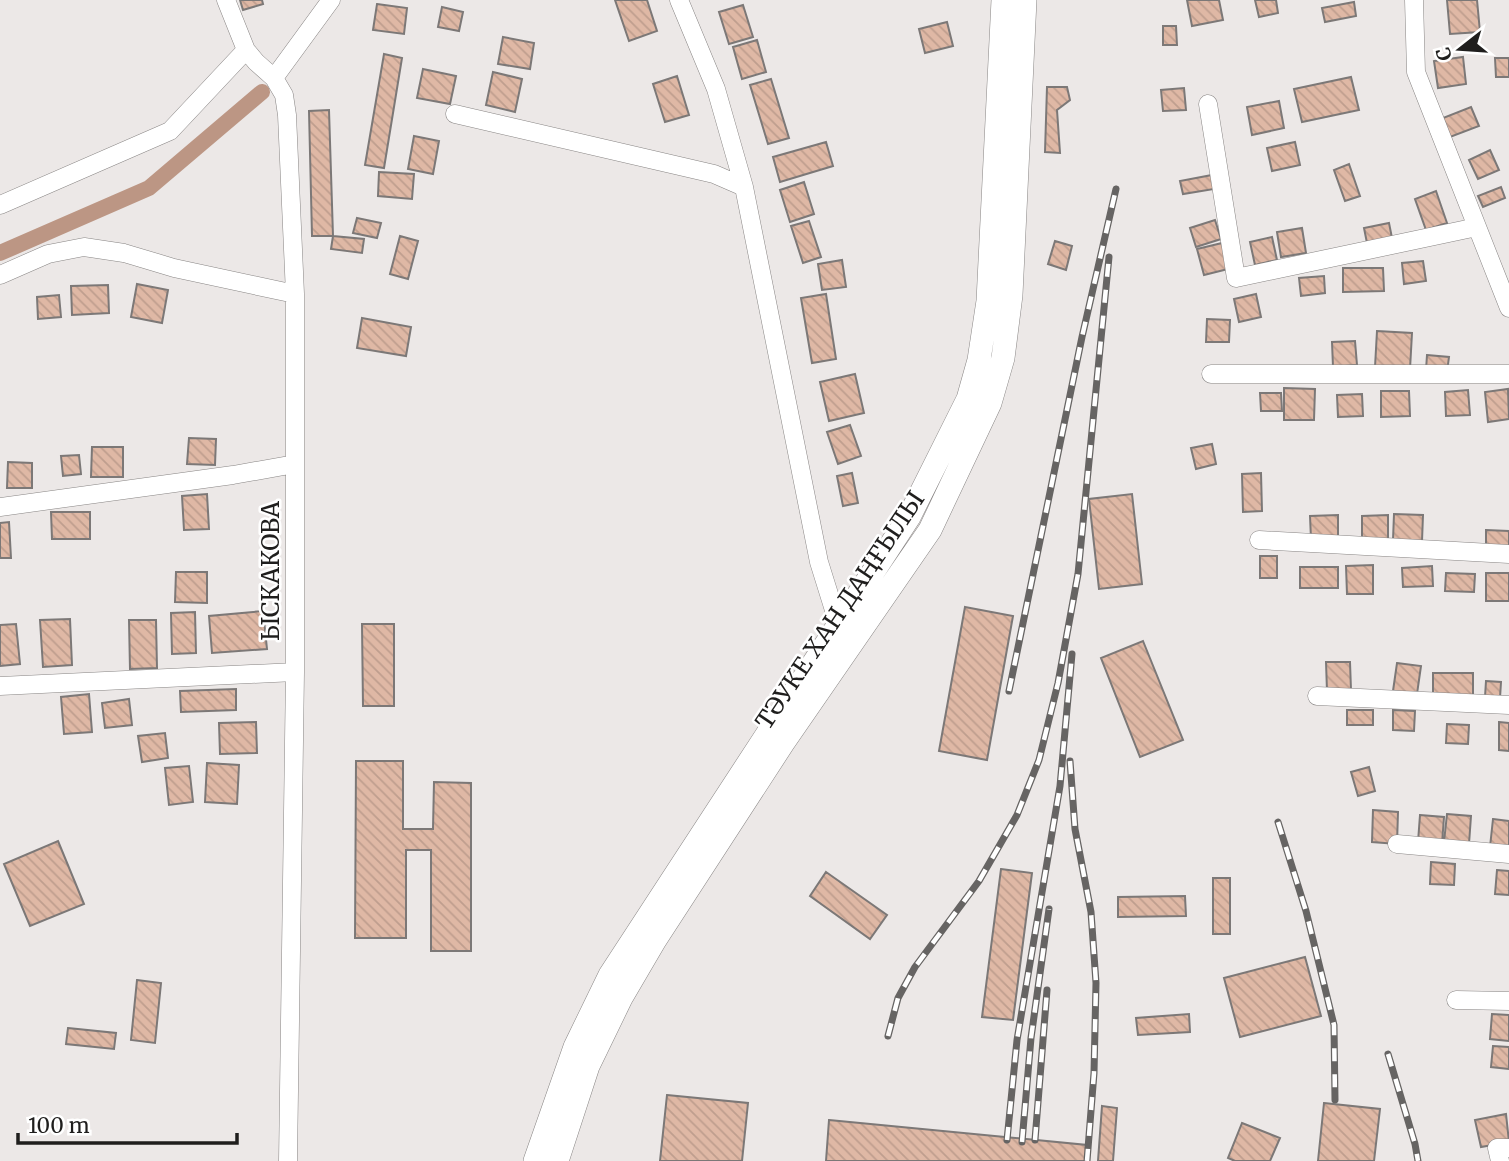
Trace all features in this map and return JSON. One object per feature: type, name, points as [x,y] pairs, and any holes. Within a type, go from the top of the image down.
[{"type":"main road","name":"ТӘУКЕ ХАН ДАҢҒЫЛЫ","points":[[557,1161],[588,1066],[621,998],[775,738],[838,623],[909,517],[968,400],[979,360],[989,289],[1003,0]]},
{"type":"main road","name":"ТӘУКЕ ХАН ДАҢҒЫЛЫ","points":[[535,1161],[575,1047],[610,975],[775,738],[930,530],[990,403],[1003,358],[1011,295],[1025,0]]},
{"type":"main road","points":[[909,517],[930,530]]},
{"type":"street","name":"ЫСКАКОВА","points":[[226,0],[246,50],[274,78],[284,95],[287,115],[295,294],[295,672],[288,1161]]},
{"type":"street","points":[[274,78],[331,0]]},
{"type":"street","points":[[679,0],[716,89],[744,187],[819,562],[838,623]]},
{"type":"street","points":[[1414,0],[1416,72],[1509,308]]},
{"type":"street","points":[[0,205],[170,131],[246,50]]},
{"type":"street","points":[[1208,104],[1237,278],[1477,227]]},
{"type":"street","points":[[455,114],[714,174],[744,187]]},
{"type":"street","points":[[0,275],[48,254],[84,247],[124,253],[174,268],[295,294]]},
{"type":"street","points":[[1211,374],[1509,374]]},
{"type":"street","points":[[0,507],[295,464]]},
{"type":"street","points":[[1259,540],[1509,554]]},
{"type":"street","points":[[0,686],[295,672]]},
{"type":"street","points":[[1317,696],[1509,705]]},
{"type":"street","points":[[1397,844],[1509,854]]},
{"type":"street","points":[[1456,1000],[1509,1001]]},
{"type":"street","points":[[1500,1161],[1497,1148],[1509,1148]]},
{"type":"building","points":[[240,0],[262,0],[263,4],[243,10]]},
{"type":"building","points":[[615,0],[647,0],[657,31],[629,41]]},
{"type":"building","points":[[1187,0],[1219,0],[1223,20],[1192,26]]},
{"type":"building","points":[[1255,0],[1276,0],[1278,13],[1259,17]]},
{"type":"building","points":[[1447,0],[1477,0],[1480,32],[1450,34]]},
{"type":"building","points":[[1354,2],[1356,16],[1325,22],[1322,8]]},
{"type":"building","points":[[377,4],[407,8],[404,34],[373,30]]},
{"type":"building","points":[[743,5],[753,37],[729,44],[719,12]]},
{"type":"building","points":[[442,7],[463,12],[459,31],[438,27]]},
{"type":"building","points":[[947,22],[953,46],[925,53],[919,29]]},
{"type":"building","points":[[1163,26],[1176,26],[1177,45],[1163,45]]},
{"type":"building","points":[[503,37],[534,43],[530,69],[498,64]]},
{"type":"building","points":[[757,40],[766,72],[742,79],[733,47]]},
{"type":"building","points":[[384,54],[402,58],[384,168],[365,165]]},
{"type":"building","points":[[1463,57],[1466,84],[1438,88],[1434,61]]},
{"type":"building","points":[[1495,58],[1509,58],[1509,77],[1496,77]]},
{"type":"building","points":[[423,69],[456,76],[450,104],[417,98]]},
{"type":"building","points":[[493,72],[522,79],[515,112],[486,105]]},
{"type":"building","points":[[677,76],[689,115],[665,122],[653,84]]},
{"type":"building","points":[[1351,77],[1359,110],[1302,122],[1294,89]]},
{"type":"building","points":[[771,79],[789,138],[768,144],[750,85]]},
{"type":"building","points":[[1047,87],[1067,87],[1070,100],[1057,110],[1060,153],[1045,152]]},
{"type":"building","points":[[1184,88],[1186,110],[1163,111],[1161,90]]},
{"type":"building","points":[[1279,101],[1284,128],[1252,135],[1247,107]]},
{"type":"building","points":[[1471,107],[1479,126],[1450,137],[1443,118]]},
{"type":"building","points":[[329,110],[333,236],[312,236],[309,111]]},
{"type":"building","points":[[414,136],[439,141],[433,174],[408,169]]},
{"type":"building","points":[[826,142],[833,166],[780,182],[773,157]]},
{"type":"building","points":[[1295,142],[1300,165],[1272,171],[1267,148]]},
{"type":"building","points":[[1490,150],[1499,170],[1478,179],[1469,160]]},
{"type":"building","points":[[1349,164],[1360,196],[1345,201],[1334,170]]},
{"type":"building","points":[[379,172],[414,174],[412,199],[378,196]]},
{"type":"building","points":[[1212,175],[1214,189],[1183,194],[1180,181]]},
{"type":"building","points":[[804,182],[814,214],[790,222],[780,190]]},
{"type":"building","points":[[1501,187],[1505,198],[1483,207],[1478,196]]},
{"type":"building","points":[[1436,191],[1447,223],[1426,230],[1415,199]]},
{"type":"building","points":[[357,218],[381,223],[377,238],[353,233]]},
{"type":"building","points":[[1215,220],[1221,239],[1196,247],[1190,228]]},
{"type":"building","points":[[809,221],[821,257],[803,263],[791,226]]},
{"type":"building","points":[[1389,223],[1392,238],[1367,243],[1364,228]]},
{"type":"building","points":[[1302,228],[1306,253],[1281,257],[1277,232]]},
{"type":"building","points":[[333,236],[364,239],[362,253],[331,249]]},
{"type":"building","points":[[400,236],[418,241],[408,279],[390,274]]},
{"type":"building","points":[[1272,237],[1277,260],[1255,265],[1250,242]]},
{"type":"building","points":[[1055,241],[1072,246],[1066,270],[1048,264]]},
{"type":"building","points":[[1222,243],[1228,269],[1204,275],[1197,249]]},
{"type":"building","points":[[842,260],[846,287],[822,290],[818,264]]},
{"type":"building","points":[[1423,261],[1426,281],[1404,284],[1402,263]]},
{"type":"building","points":[[1343,268],[1383,268],[1384,291],[1343,292]]},
{"type":"building","points":[[1324,276],[1325,293],[1301,296],[1299,278]]},
{"type":"building","points":[[137,284],[168,290],[162,323],[131,317]]},
{"type":"building","points":[[108,285],[109,313],[72,315],[71,286]]},
{"type":"building","points":[[826,294],[836,359],[812,363],[801,298]]},
{"type":"building","points":[[1256,294],[1261,317],[1239,322],[1234,299]]},
{"type":"building","points":[[59,295],[61,317],[38,319],[37,297]]},
{"type":"building","points":[[362,318],[411,327],[406,356],[357,348]]},
{"type":"building","points":[[1207,319],[1230,320],[1229,342],[1206,342]]},
{"type":"building","points":[[1377,331],[1412,333],[1410,369],[1375,367]]},
{"type":"building","points":[[1355,341],[1357,365],[1333,367],[1332,342]]},
{"type":"building","points":[[1427,355],[1449,357],[1447,372],[1426,370]]},
{"type":"building","points":[[855,374],[864,413],[829,421],[820,382]]},
{"type":"building","points":[[1284,388],[1315,389],[1314,420],[1284,420]]},
{"type":"building","points":[[1508,389],[1509,419],[1488,422],[1485,392]]},
{"type":"building","points":[[1468,390],[1470,415],[1446,416],[1445,392]]},
{"type":"building","points":[[1381,391],[1409,391],[1410,416],[1381,417]]},
{"type":"building","points":[[1260,393],[1281,393],[1282,411],[1261,411]]},
{"type":"building","points":[[1362,394],[1363,416],[1338,417],[1337,395]]},
{"type":"building","points":[[850,425],[861,456],[838,464],[827,432]]},
{"type":"building","points":[[189,438],[216,439],[215,465],[187,464]]},
{"type":"building","points":[[1212,444],[1216,464],[1196,469],[1191,448]]},
{"type":"building","points":[[92,447],[123,447],[123,477],[91,477]]},
{"type":"building","points":[[79,455],[81,474],[63,476],[61,456]]},
{"type":"building","points":[[8,462],[32,463],[32,488],[7,488]]},
{"type":"building","points":[[852,473],[858,503],[843,506],[837,476]]},
{"type":"building","points":[[1261,473],[1262,511],[1243,512],[1242,474]]},
{"type":"building","points":[[207,494],[209,529],[184,530],[182,496]]},
{"type":"building","points":[[1132,494],[1142,584],[1099,589],[1089,499]]},
{"type":"building","points":[[51,512],[90,512],[90,539],[52,539]]},
{"type":"building","points":[[1394,514],[1423,515],[1422,541],[1393,540]]},
{"type":"building","points":[[1338,515],[1338,539],[1311,539],[1310,516]]},
{"type":"building","points":[[1388,515],[1388,539],[1362,539],[1362,516]]},
{"type":"building","points":[[9,522],[11,558],[0,558],[0,523]]},
{"type":"building","points":[[1486,530],[1509,531],[1509,549],[1486,548]]},
{"type":"building","points":[[1260,556],[1277,556],[1277,578],[1260,578]]},
{"type":"building","points":[[1373,565],[1373,594],[1347,594],[1346,566]]},
{"type":"building","points":[[1432,566],[1433,586],[1403,587],[1402,568]]},
{"type":"building","points":[[1300,567],[1338,567],[1338,588],[1300,588]]},
{"type":"building","points":[[176,572],[207,572],[207,603],[175,602]]},
{"type":"building","points":[[1446,573],[1475,574],[1474,592],[1445,591]]},
{"type":"building","points":[[1486,573],[1509,573],[1509,601],[1486,601]]},
{"type":"building","points":[[965,607],[1013,616],[987,760],[939,751]]},
{"type":"building","points":[[263,611],[267,649],[212,653],[209,616]]},
{"type":"building","points":[[195,612],[196,653],[172,654],[171,613]]},
{"type":"building","points":[[70,619],[72,665],[43,667],[40,620]]},
{"type":"building","points":[[129,620],[156,620],[157,668],[130,669]]},
{"type":"building","points":[[16,624],[20,664],[0,666],[0,625]]},
{"type":"building","points":[[362,624],[394,624],[394,706],[363,706]]},
{"type":"building","points":[[1143,641],[1183,740],[1140,757],[1101,658]]},
{"type":"building","points":[[1326,662],[1350,662],[1351,690],[1327,691]]},
{"type":"building","points":[[1397,663],[1421,666],[1417,694],[1393,691]]},
{"type":"building","points":[[1433,673],[1473,673],[1473,698],[1433,698]]},
{"type":"building","points":[[1486,681],[1501,682],[1500,698],[1485,697]]},
{"type":"building","points":[[236,689],[236,710],[181,712],[180,691]]},
{"type":"building","points":[[89,694],[92,732],[64,734],[61,697]]},
{"type":"building","points":[[129,699],[132,725],[105,728],[102,703]]},
{"type":"building","points":[[1347,710],[1373,710],[1373,725],[1347,725]]},
{"type":"building","points":[[1393,710],[1415,711],[1414,731],[1393,730]]},
{"type":"building","points":[[256,722],[257,753],[220,754],[219,723]]},
{"type":"building","points":[[1499,722],[1509,723],[1509,751],[1499,750]]},
{"type":"building","points":[[1447,724],[1469,725],[1468,744],[1446,743]]},
{"type":"building","points":[[165,733],[168,758],[142,762],[138,736]]},
{"type":"building","points":[[356,761],[403,761],[403,829],[433,829],[434,782],[471,783],[471,951],[431,951],[431,850],[406,850],[406,938],[355,938]]},
{"type":"building","points":[[207,763],[239,765],[237,804],[205,802]]},
{"type":"building","points":[[189,766],[193,802],[169,805],[165,768]]},
{"type":"building","points":[[1369,767],[1375,791],[1358,796],[1351,772]]},
{"type":"building","points":[[1373,810],[1398,812],[1397,844],[1372,842]]},
{"type":"building","points":[[1447,814],[1471,816],[1469,844],[1444,842]]},
{"type":"building","points":[[1420,815],[1444,817],[1442,844],[1418,842]]},
{"type":"building","points":[[1493,819],[1509,821],[1509,849],[1490,847]]},
{"type":"building","points":[[58,841],[84,904],[30,926],[4,864]]},
{"type":"building","points":[[1431,862],[1455,864],[1454,885],[1430,884]]},
{"type":"building","points":[[1001,869],[1032,873],[1013,1020],[982,1017]]},
{"type":"building","points":[[1497,870],[1509,871],[1509,895],[1495,894]]},
{"type":"building","points":[[826,872],[887,915],[870,939],[810,896]]},
{"type":"building","points":[[1213,878],[1230,878],[1230,934],[1213,934]]},
{"type":"building","points":[[1185,896],[1186,916],[1118,917],[1118,897]]},
{"type":"building","points":[[1305,957],[1321,1016],[1240,1037],[1224,978]]},
{"type":"building","points":[[137,980],[161,983],[155,1043],[131,1040]]},
{"type":"building","points":[[1189,1014],[1190,1032],[1138,1035],[1136,1018]]},
{"type":"building","points":[[1492,1014],[1509,1015],[1509,1041],[1490,1039]]},
{"type":"building","points":[[68,1028],[116,1033],[114,1049],[66,1044]]},
{"type":"building","points":[[1493,1046],[1509,1047],[1509,1069],[1491,1067]]},
{"type":"building","points":[[667,1095],[748,1103],[742,1161],[660,1161]]},
{"type":"building","points":[[1324,1103],[1380,1109],[1374,1161],[1318,1161]]},
{"type":"building","points":[[1102,1106],[1117,1108],[1113,1161],[1098,1161]]},
{"type":"building","points":[[1506,1114],[1509,1142],[1481,1147],[1475,1120]]},
{"type":"building","points":[[829,1120],[1087,1145],[1085,1161],[826,1161]]},
{"type":"building","points":[[1242,1123],[1280,1138],[1270,1161],[1235,1161],[1228,1158]]},
{"type":"waterway","points":[[0,253],[149,188],[262,92]]},
{"type":"railway","points":[[1009,691],[1082,337],[1116,189]]},
{"type":"railway","points":[[888,1036],[898,998],[915,967],[979,881],[1017,815],[1039,760],[1058,683],[1078,574],[1109,257]]},
{"type":"railway","points":[[1007,1140],[1017,1040],[1060,786],[1072,654]]},
{"type":"railway","points":[[1070,761],[1075,829],[1091,912],[1096,983],[1094,1073],[1087,1161]]},
{"type":"railway","points":[[1278,822],[1306,911],[1334,1025],[1335,1100]]},
{"type":"railway","points":[[1022,1142],[1031,1038],[1049,909]]},
{"type":"railway","points":[[1035,1140],[1047,990]]},
{"type":"railway","points":[[1388,1054],[1418,1161]]}]
